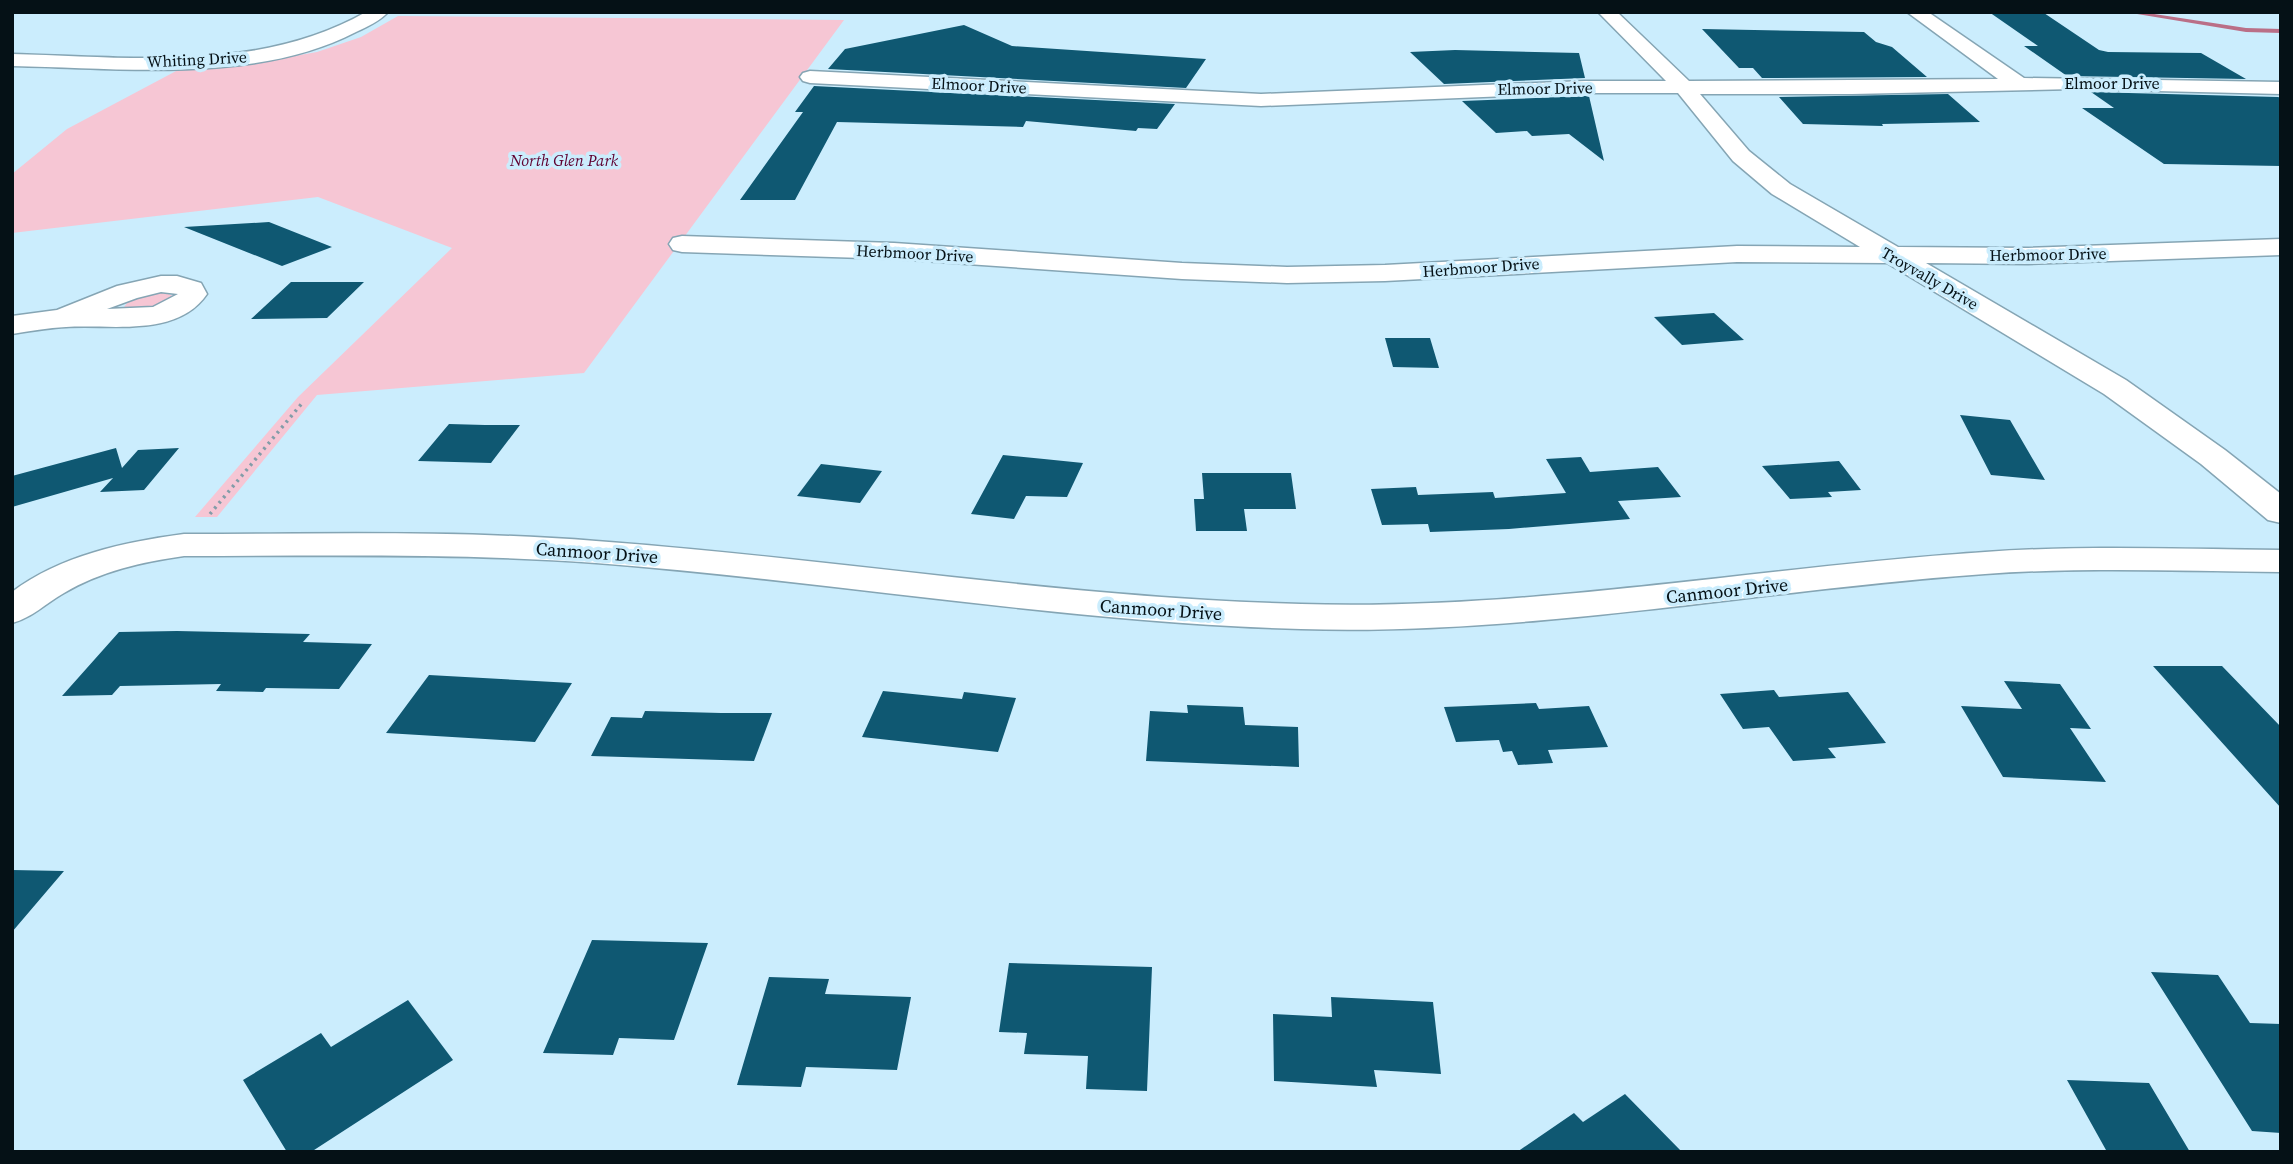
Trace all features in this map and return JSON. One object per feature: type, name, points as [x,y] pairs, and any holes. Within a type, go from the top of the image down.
[{"type":"street","name":"Troyvally Drive","points":[[1607,12],[1683,88],[1757,171],[1792,196],[2115,387],[2213,457],[2281,512]]},
{"type":"street","points":[[1916,12],[2019,84]]},
{"type":"street","name":"Whiting Drive","points":[[12,60],[181,62],[258,55],[327,39],[377,13]]},
{"type":"street","points":[[12,79],[51,61]]},
{"type":"street","name":"Elmoor Drive","points":[[810,77],[1261,100],[1514,88],[1852,88],[2019,84],[2165,84],[2281,88]]},
{"type":"street","name":"Herbmoor Drive","points":[[682,244],[894,251],[1182,271],[1287,275],[1385,273],[1673,256],[2041,255],[2281,247]]},
{"type":"street","points":[[12,325],[64,318]]},
{"type":"street","name":"Canmoor Drive","points":[[12,611],[49,584],[103,561],[184,545],[471,545],[635,556],[1121,608],[1305,617],[1456,614],[1577,606],[2008,562],[2131,558],[2281,561]]},
{"type":"path","points":[[205,520],[303,402]]},
{"type":"green space","name":"North Glen Park","points":[[398,16],[844,20],[584,373],[317,395],[217,517],[195,517],[298,397],[452,248],[318,197],[12,233],[12,174],[67,129],[178,70],[232,67],[317,52],[361,37]]},
{"type":"green space","points":[[162,291],[173,296],[164,304],[127,310],[124,307],[131,298]]},
{"type":"building","points":[[1989,12],[2044,13],[2099,50],[2108,52],[2201,53],[2246,79],[2067,76],[2024,46],[2038,46]]},
{"type":"building","points":[[964,25],[1012,46],[1206,59],[1186,88],[828,69],[845,49]]},
{"type":"building","points":[[1702,29],[1864,32],[1876,42],[1892,47],[1927,77],[1762,78],[1753,68],[1739,68]]},
{"type":"building","points":[[1455,50],[1579,53],[1585,78],[1444,84],[1410,52]]},
{"type":"building","points":[[814,86],[1175,104],[1157,129],[1138,128],[1136,131],[1026,121],[1023,127],[837,122],[795,200],[740,200],[803,112],[795,112]]},
{"type":"building","points":[[2091,92],[2281,98],[2281,166],[2164,164],[2082,108],[2114,108]]},
{"type":"building","points":[[1948,94],[1980,122],[1882,124],[1883,126],[1803,124],[1779,97]]},
{"type":"building","points":[[1589,96],[1604,161],[1569,134],[1532,136],[1527,131],[1496,133],[1462,101]]},
{"type":"building","points":[[269,222],[332,247],[282,266],[184,227]]},
{"type":"building","points":[[291,282],[364,282],[327,318],[251,319]]},
{"type":"building","points":[[1714,313],[1744,340],[1682,345],[1654,317]]},
{"type":"building","points":[[1385,338],[1430,338],[1439,368],[1393,367]]},
{"type":"building","points":[[1960,415],[2010,420],[2045,480],[1991,475]]},
{"type":"building","points":[[449,424],[520,425],[491,463],[418,461]]},
{"type":"building","points":[[116,448],[122,468],[138,450],[179,448],[144,490],[100,492],[113,478],[12,507],[12,476]]},
{"type":"building","points":[[1003,455],[1083,463],[1067,497],[1026,496],[1014,519],[971,514]]},
{"type":"building","points":[[1581,457],[1590,472],[1658,467],[1681,497],[1618,501],[1630,519],[1509,529],[1430,532],[1428,524],[1382,525],[1371,489],[1416,487],[1418,495],[1493,492],[1495,498],[1566,493],[1546,459]]},
{"type":"building","points":[[1839,461],[1861,490],[1828,492],[1832,497],[1790,499],[1762,466]]},
{"type":"building","points":[[821,464],[882,471],[860,503],[797,496]]},
{"type":"building","points":[[1202,473],[1291,473],[1296,509],[1244,509],[1247,531],[1196,531],[1194,499],[1204,499]]},
{"type":"building","points":[[119,632],[310,634],[303,642],[372,644],[339,689],[266,688],[263,692],[216,691],[221,684],[120,686],[112,695],[62,696]]},
{"type":"building","points":[[2153,666],[2222,666],[2281,727],[2281,808]]},
{"type":"building","points":[[429,675],[572,683],[535,742],[386,733]]},
{"type":"building","points":[[2004,681],[2060,684],[2091,729],[2070,728],[2106,782],[2003,777],[1961,706],[2022,709]]},
{"type":"building","points":[[1774,690],[1779,697],[1848,692],[1886,743],[1828,748],[1836,758],[1793,761],[1769,727],[1743,729],[1720,694]]},
{"type":"building","points":[[883,691],[962,699],[964,692],[1016,698],[998,752],[862,737]]},
{"type":"building","points":[[1536,703],[1539,709],[1589,706],[1608,747],[1548,750],[1553,763],[1518,765],[1512,751],[1503,752],[1499,740],[1456,742],[1444,707]]},
{"type":"building","points":[[1187,705],[1243,707],[1245,725],[1298,727],[1299,767],[1146,761],[1150,711],[1188,713]]},
{"type":"building","points":[[645,711],[772,713],[754,761],[591,756],[611,717],[642,718]]},
{"type":"building","points":[[12,870],[64,871],[12,932]]},
{"type":"building","points":[[592,940],[708,943],[674,1040],[619,1038],[613,1055],[543,1053]]},
{"type":"building","points":[[1009,963],[1152,967],[1147,1091],[1086,1089],[1088,1056],[1024,1054],[1027,1033],[999,1032]]},
{"type":"building","points":[[2151,972],[2218,975],[2250,1023],[2281,1024],[2281,1133],[2252,1131]]},
{"type":"building","points":[[769,977],[829,979],[825,994],[911,997],[897,1070],[806,1067],[801,1087],[737,1085]]},
{"type":"building","points":[[1331,997],[1433,1002],[1441,1074],[1374,1070],[1377,1087],[1274,1081],[1273,1014],[1332,1017]]},
{"type":"building","points":[[408,1000],[453,1060],[311,1152],[287,1152],[243,1080],[321,1033],[331,1047]]},
{"type":"building","points":[[2067,1080],[2149,1083],[2190,1152],[2106,1150]]},
{"type":"building","points":[[1625,1094],[1682,1152],[1517,1152],[1574,1113],[1583,1122]]},
{"type":"waterway","points":[[2128,12],[2246,30],[2281,31]]}]
